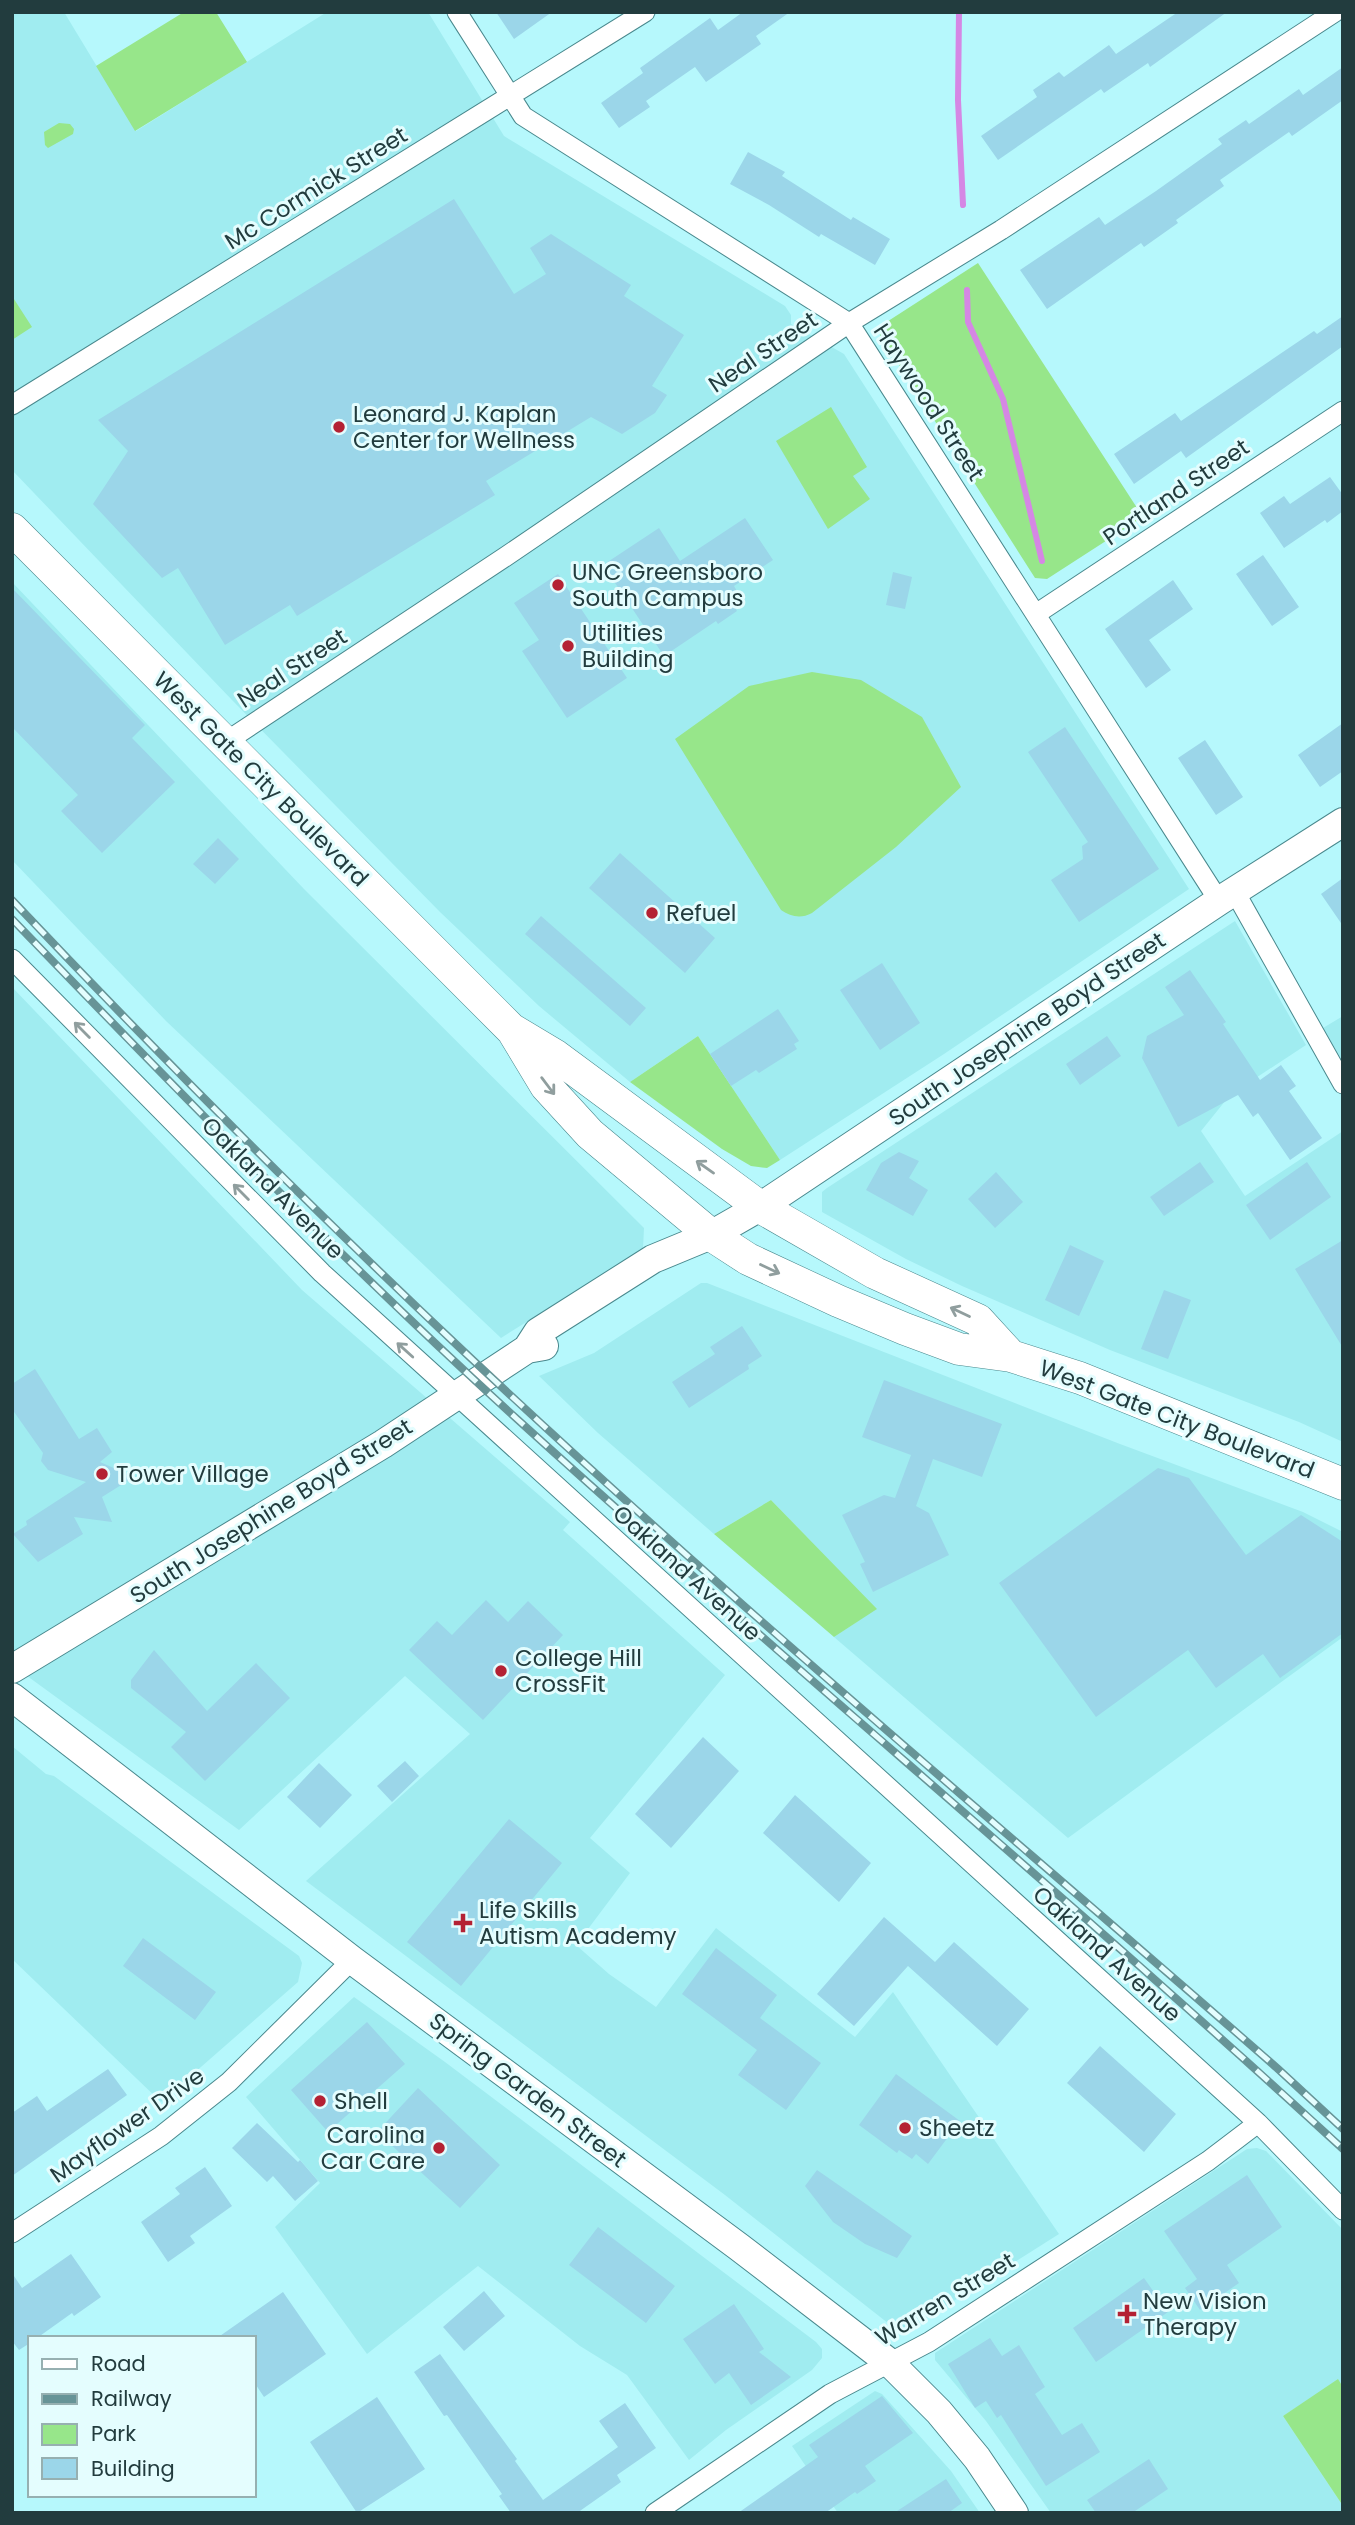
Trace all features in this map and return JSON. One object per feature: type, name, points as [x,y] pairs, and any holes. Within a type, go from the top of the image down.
[{"type":"main road","name":"West Gate City Boulevard","points":[[12,529],[511,1029],[547,1086],[590,1135],[711,1235],[748,1259],[905,1329],[959,1349],[1011,1356],[1080,1378],[1343,1484]]},
{"type":"main road","name":"South Josephine Boyd Street","points":[[12,1669],[372,1451],[527,1349],[538,1332],[653,1259],[711,1235],[760,1207],[1343,822]]},
{"type":"main road","name":"West Gate City Boulevard","points":[[511,1029],[556,1056],[760,1207],[875,1273],[978,1320],[1011,1356]]},
{"type":"main road","name":"Spring Garden Street","points":[[12,1697],[352,1959],[890,2363],[939,2412],[977,2458],[1014,2513]]},
{"type":"street","name":"Haywood Street","points":[[457,12],[523,116],[849,323],[1036,614],[1227,897],[1343,1084]]},
{"type":"street","name":"Mc Cormick Street","points":[[12,405],[645,12]]},
{"type":"street","name":"Neal Street","points":[[224,743],[505,557],[849,323],[1001,230],[1335,12]]},
{"type":"street","name":"Portland Street","points":[[1036,614],[1343,411]]},
{"type":"street","name":"Oakland Avenue","points":[[12,959],[322,1273],[1258,2123],[1343,2210]]},
{"type":"street","name":"Mayflower Drive","points":[[12,2233],[161,2137],[229,2082],[352,1959]]},
{"type":"street","name":"Warren Street","points":[[655,2513],[830,2394],[938,2337],[1208,2161],[1258,2123]]},
{"type":"shaded area","name":"UNC Greensboro South Campus","points":[[12,12],[64,12],[136,131],[327,12],[428,12],[504,136],[785,306],[791,315],[791,324],[844,354],[1189,889],[944,1054],[780,1160],[698,1036],[630,1082],[539,1006],[440,912],[12,470]]},
{"type":"shaded area","points":[[12,582],[304,889],[644,1228],[643,1249],[501,1338],[166,1021],[12,860]]},
{"type":"shaded area","points":[[1235,921],[1306,1045],[1230,1095],[1201,1131],[1245,1196],[1343,1131],[1343,1442],[1299,1422],[1110,1350],[962,1286],[906,1259],[822,1212],[822,1192],[827,1188]]},
{"type":"shaded area","points":[[12,987],[302,1290],[570,1522],[563,1530],[725,1675],[590,1838],[630,1873],[576,1945],[609,1974],[656,2007],[716,1928],[855,2037],[893,1992],[1059,2234],[911,2328],[898,2331],[725,2195],[306,1881],[470,1734],[405,1676],[239,1830],[12,1665]]},
{"type":"shaded area","points":[[1343,1016],[1343,1062],[1323,1028]]},
{"type":"shaded area","points":[[701,1283],[707,1283],[1120,1444],[1303,1512],[1343,1532],[1343,1637],[1068,1838],[834,1637],[876,1609],[771,1500],[714,1534],[598,1433],[539,1376],[594,1353]]},
{"type":"shaded area","points":[[12,1746],[46,1774],[54,1776],[299,1956],[302,1963],[298,1982],[161,2102],[12,1959]]},
{"type":"shaded area","points":[[354,1997],[445,2062],[816,2342],[822,2349],[822,2358],[812,2370],[726,2430],[689,2460],[627,2375],[580,2346],[478,2266],[367,2354],[275,2227],[320,2183],[246,2097]]},
{"type":"shaded area","points":[[1247,2149],[1266,2151],[1343,2230],[1343,2387],[1338,2380],[1283,2416],[1343,2506],[1343,2513],[1051,2513],[986,2421],[935,2360],[935,2353]]},
{"type":"shaded area","points":[[875,2391],[882,2394],[951,2471],[980,2513],[838,2513],[792,2446]]},
{"type":"green space","points":[[184,12],[216,12],[247,62],[135,131],[96,66]]},
{"type":"green space","points":[[59,123],[70,124],[74,129],[73,134],[48,148],[45,145],[44,132]]},
{"type":"green space","points":[[978,263],[1143,517],[1047,579],[1035,578],[880,335],[882,325]]},
{"type":"green space","points":[[12,296],[32,327],[12,340]]},
{"type":"green space","points":[[831,407],[867,467],[853,476],[870,499],[828,529],[776,441]]},
{"type":"green space","points":[[812,672],[861,680],[922,717],[961,787],[896,847],[812,913],[796,916],[781,910],[675,739],[749,686]]},
{"type":"green space","points":[[698,1036],[780,1160],[767,1168],[751,1166],[722,1149],[630,1082]]},
{"type":"green space","points":[[771,1500],[877,1609],[834,1637],[714,1534]]},
{"type":"green space","points":[[1338,2379],[1343,2387],[1343,2506],[1283,2416]]},
{"type":"building","points":[[496,12],[552,12],[514,39]]},
{"type":"building","points":[[743,12],[790,12],[756,36],[761,44],[706,82],[695,67],[646,101],[650,107],[619,128],[601,103],[643,73],[640,68],[710,18],[718,30]]},
{"type":"building","points":[[1178,12],[1227,12],[1150,67],[1148,63],[1104,93],[1101,89],[998,160],[981,136],[1037,97],[1033,90],[1059,72],[1064,77],[1109,45],[1116,54]]},
{"type":"building","points":[[1343,67],[1343,100],[1292,136],[1289,132],[1220,180],[1224,186],[1176,220],[1178,223],[1144,247],[1141,243],[1047,309],[1020,270],[1099,217],[1105,225],[1222,144],[1218,139],[1246,120],[1249,124],[1299,89],[1303,95]]},
{"type":"building","points":[[748,152],[785,172],[782,176],[851,220],[853,217],[890,239],[875,265],[821,234],[819,237],[730,184]]},
{"type":"building","name":"Leonard J. Kaplan Center for Wellness","points":[[454,199],[514,294],[546,274],[530,248],[551,234],[631,285],[624,296],[684,335],[652,386],[667,395],[655,413],[622,434],[591,417],[486,481],[495,495],[297,616],[290,605],[225,645],[178,568],[162,578],[93,504],[128,451],[98,420]]},
{"type":"building","points":[[1343,316],[1343,346],[1186,458],[1181,451],[1134,484],[1114,454],[1175,413],[1181,421],[1314,331],[1317,334]]},
{"type":"building","points":[[1330,477],[1343,495],[1343,511],[1284,548],[1260,513],[1284,496],[1290,504]]},
{"type":"building","points":[[745,518],[773,560],[734,586],[738,593],[729,599],[737,611],[718,624],[716,621],[664,656],[603,565],[659,528],[680,561]]},
{"type":"building","points":[[1263,555],[1299,607],[1272,626],[1236,574]]},
{"type":"building","points":[[893,572],[912,577],[905,609],[886,605]]},
{"type":"building","name":"Utilities Building","points":[[558,574],[627,678],[567,718],[522,651],[539,640],[514,603]]},
{"type":"building","points":[[1173,580],[1193,609],[1149,640],[1171,670],[1146,688],[1105,629]]},
{"type":"building","points":[[12,588],[145,725],[132,738],[175,782],[102,853],[61,811],[78,795],[12,727]]},
{"type":"building","points":[[1343,723],[1343,771],[1320,787],[1298,755]]},
{"type":"building","points":[[1065,727],[1159,869],[1079,922],[1051,880],[1083,859],[1082,846],[1088,842],[1028,752]]},
{"type":"building","points":[[1205,740],[1243,797],[1216,815],[1178,758]]},
{"type":"building","points":[[218,838],[239,859],[215,884],[193,864]]},
{"type":"building","name":"Refuel","points":[[620,853],[715,938],[685,973],[589,888]]},
{"type":"building","points":[[1343,878],[1343,926],[1321,894]]},
{"type":"building","points":[[541,916],[646,1008],[630,1026],[525,934]]},
{"type":"building","points":[[882,963],[920,1023],[880,1050],[840,990]]},
{"type":"building","points":[[1190,970],[1226,1022],[1223,1024],[1260,1080],[1281,1065],[1296,1086],[1289,1091],[1322,1138],[1290,1160],[1258,1113],[1253,1117],[1238,1095],[1178,1127],[1142,1058],[1147,1036],[1184,1015],[1165,987]]},
{"type":"building","points":[[778,1009],[799,1041],[794,1044],[797,1049],[759,1073],[756,1070],[731,1086],[710,1054]]},
{"type":"building","points":[[1107,1036],[1121,1056],[1080,1085],[1066,1064]]},
{"type":"building","points":[[899,1152],[919,1161],[909,1178],[928,1190],[913,1216],[866,1190],[881,1163]]},
{"type":"building","points":[[1200,1162],[1214,1182],[1164,1216],[1150,1197]]},
{"type":"building","points":[[1307,1162],[1331,1197],[1270,1240],[1246,1205]]},
{"type":"building","points":[[996,1172],[1023,1202],[995,1228],[968,1199]]},
{"type":"building","points":[[1343,1240],[1343,1348],[1295,1269]]},
{"type":"building","points":[[1070,1245],[1104,1261],[1079,1316],[1045,1300]]},
{"type":"building","points":[[1164,1290],[1191,1300],[1168,1359],[1141,1349]]},
{"type":"building","points":[[742,1326],[762,1356],[748,1365],[749,1369],[689,1408],[672,1382],[715,1354],[710,1347]]},
{"type":"building","name":"Tower Village","points":[[35,1369],[79,1439],[97,1428],[112,1452],[100,1462],[134,1477],[102,1497],[112,1522],[74,1517],[83,1534],[38,1562],[13,1534],[27,1525],[26,1521],[86,1482],[48,1470],[41,1461],[43,1453],[12,1409],[12,1384]]},
{"type":"building","points":[[884,1380],[1002,1424],[982,1477],[933,1459],[916,1506],[929,1513],[949,1555],[873,1592],[860,1564],[865,1562],[842,1515],[884,1495],[895,1498],[911,1455],[862,1437]]},
{"type":"building","points":[[1158,1468],[1189,1478],[1246,1555],[1301,1515],[1343,1542],[1343,1633],[1280,1678],[1263,1654],[1216,1688],[1188,1650],[1096,1717],[999,1583]]},
{"type":"building","points":[[486,1600],[508,1622],[528,1601],[563,1635],[483,1720],[409,1650],[437,1621],[452,1635]]},
{"type":"building","points":[[154,1650],[207,1711],[256,1663],[290,1698],[205,1781],[171,1747],[186,1732],[131,1688],[131,1680]]},
{"type":"building","points":[[703,1737],[739,1771],[671,1848],[635,1814]]},
{"type":"building","points":[[405,1761],[419,1776],[392,1802],[377,1786]]},
{"type":"building","points":[[319,1763],[352,1795],[320,1828],[287,1797]]},
{"type":"building","points":[[795,1795],[871,1863],[839,1902],[763,1833]]},
{"type":"building","points":[[509,1819],[562,1863],[461,1986],[407,1942]]},
{"type":"building","points":[[884,1917],[935,1962],[954,1942],[1029,2009],[997,2046],[908,1966],[854,2026],[817,1994]]},
{"type":"building","points":[[143,1938],[216,1992],[195,2020],[123,1966]]},
{"type":"building","points":[[716,1948],[777,1995],[760,2018],[821,2063],[786,2110],[738,2075],[757,2050],[682,1994]]},
{"type":"building","points":[[367,2022],[405,2064],[328,2132],[291,2090]]},
{"type":"building","points":[[1100,2046],[1176,2114],[1144,2152],[1067,2083]]},
{"type":"building","points":[[108,2069],[127,2095],[12,2176],[12,2113],[37,2096],[47,2111]]},
{"type":"building","points":[[896,2074],[960,2121],[928,2164],[916,2154],[912,2159],[899,2150],[897,2153],[859,2125]]},
{"type":"building","name":"Carolina Car Care","points":[[418,2088],[500,2165],[460,2208],[377,2132]]},
{"type":"building","points":[[257,2123],[298,2162],[300,2160],[318,2181],[295,2201],[273,2176],[267,2182],[232,2148]]},
{"type":"building","points":[[205,2167],[232,2206],[190,2236],[195,2243],[168,2262],[141,2222],[180,2194],[175,2188]]},
{"type":"building","points":[[817,2170],[912,2236],[897,2258],[865,2244],[833,2222],[805,2186]]},
{"type":"building","points":[[1247,2175],[1282,2227],[1227,2265],[1239,2283],[1200,2310],[1185,2288],[1197,2279],[1164,2231]]},
{"type":"building","points":[[598,2227],[675,2286],[646,2323],[569,2265]]},
{"type":"building","points":[[71,2254],[101,2297],[40,2336],[28,2336],[28,2344],[19,2350],[12,2341],[12,2273],[22,2288]]},
{"type":"building","points":[[1144,2278],[1168,2312],[1096,2362],[1073,2328]]},
{"type":"building","points":[[484,2291],[505,2316],[464,2351],[443,2327]]},
{"type":"building","points":[[283,2292],[326,2354],[264,2397],[256,2385],[256,2336],[220,2336]]},
{"type":"building","points":[[734,2304],[764,2349],[759,2352],[791,2377],[751,2405],[729,2373],[715,2384],[683,2339]]},
{"type":"building","points":[[990,2338],[1002,2356],[1019,2345],[1045,2387],[1035,2394],[1062,2435],[1082,2423],[1100,2452],[1046,2486],[1001,2415],[997,2418],[986,2401],[975,2408],[948,2364]]},
{"type":"building","points":[[440,2354],[517,2459],[515,2461],[543,2500],[618,2447],[599,2421],[625,2403],[656,2448],[617,2475],[621,2482],[577,2513],[511,2513],[499,2496],[502,2494],[414,2372]]},
{"type":"building","points":[[882,2396],[913,2433],[865,2466],[876,2481],[825,2513],[738,2513],[818,2457],[809,2445]]},
{"type":"building","points":[[377,2397],[425,2469],[357,2513],[310,2442]]},
{"type":"building","points":[[1149,2459],[1168,2489],[1132,2513],[1096,2513],[1087,2500]]},
{"type":"building","points":[[946,2479],[962,2503],[948,2513],[894,2513]]},
{"type":"waterway","points":[[959,12],[958,100],[963,205]]},
{"type":"waterway","points":[[967,290],[968,322],[1003,399],[1042,561]]},
{"type":"railway","points":[[12,900],[289,1183],[559,1440],[762,1622],[1277,2068],[1343,2129]]},
{"type":"railway","points":[[12,919],[260,1173],[452,1359],[619,1511],[1138,1965],[1343,2149]]},
{"type":"place","name":"Leonard J. Kaplan Center for Wellness","points":[[339,427]]},
{"type":"place","name":"UNC Greensboro South Campus","points":[[558,585]]},
{"type":"place","name":"Utilities Building","points":[[568,646]]},
{"type":"place","name":"Refuel","points":[[652,913]]},
{"type":"place","name":"Tower Village","points":[[102,1474]]},
{"type":"place","name":"College Hill CrossFit","points":[[501,1671]]},
{"type":"place","name":"Life Skills Autism Academy","points":[[463,1923]]},
{"type":"place","name":"Shell","points":[[320,2101]]},
{"type":"place","name":"Sheetz","points":[[905,2128]]},
{"type":"place","name":"Carolina Car Care","points":[[439,2148]]},
{"type":"place","name":"New Vision Therapy","points":[[1127,2314]]}]
